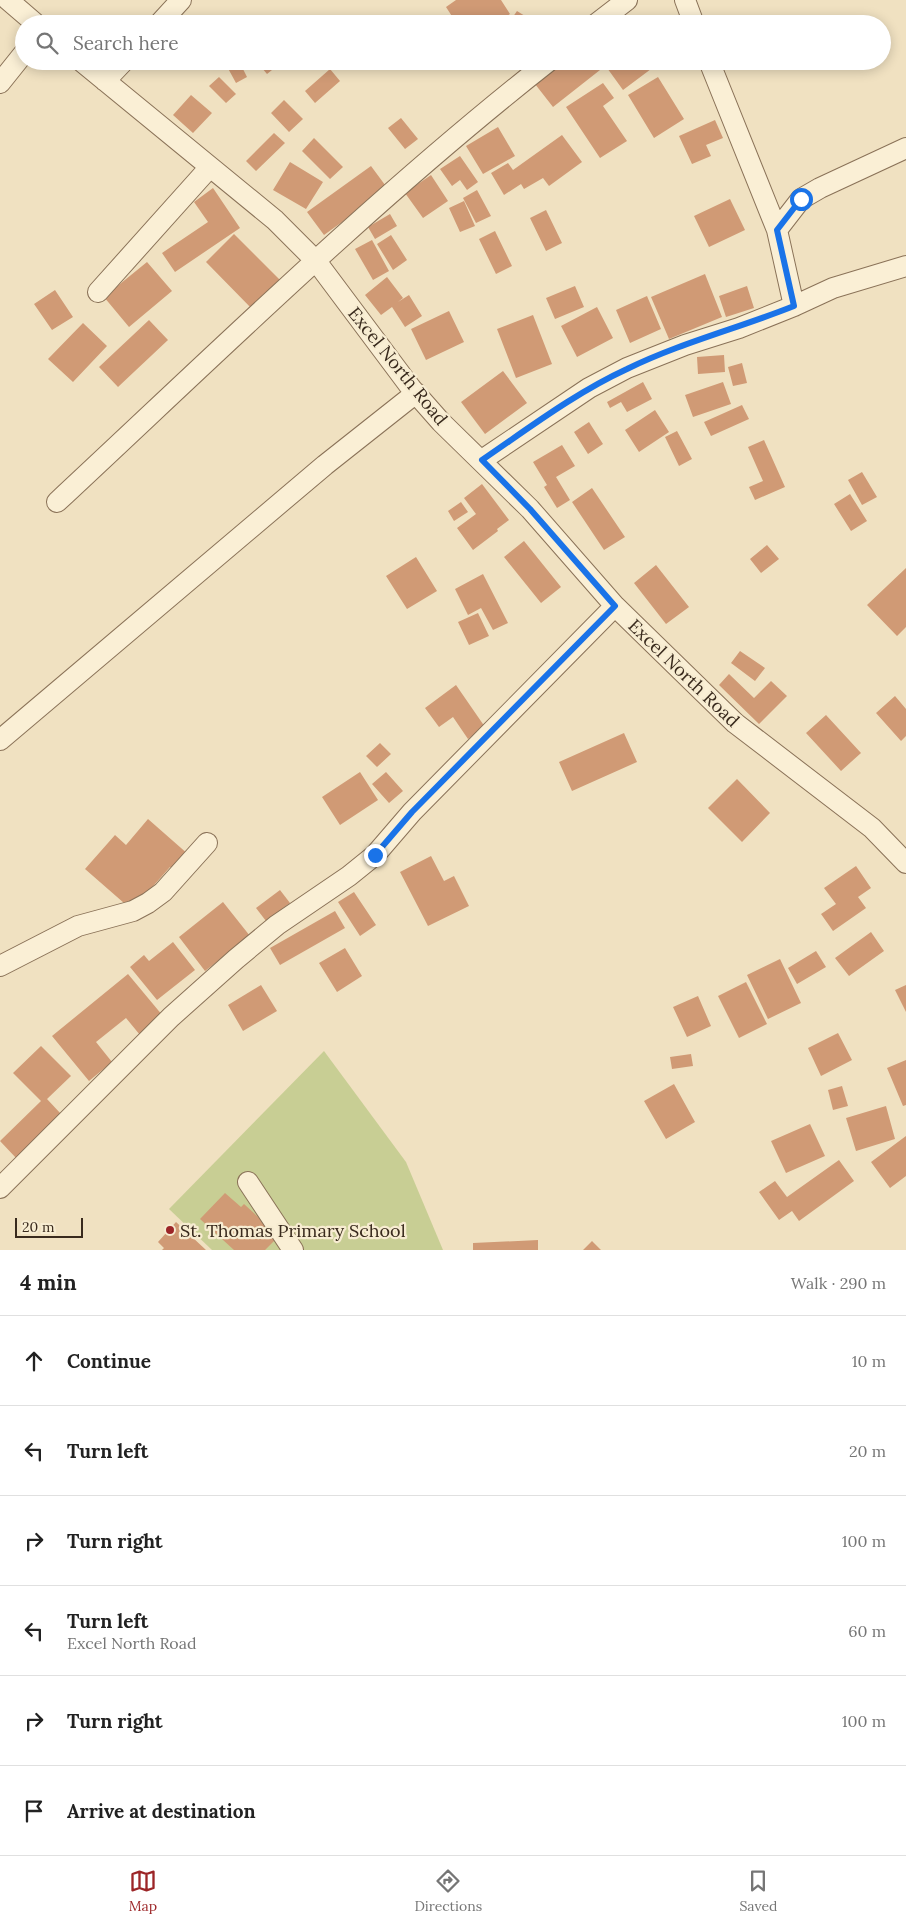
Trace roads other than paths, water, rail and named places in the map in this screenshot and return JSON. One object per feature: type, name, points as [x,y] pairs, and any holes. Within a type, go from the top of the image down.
[{"type":"street","points":[[8,0],[26,15]]},
{"type":"street","points":[[167,15],[181,0]]},
{"type":"street","points":[[607,15],[626,0]]},
{"type":"street","points":[[685,0],[691,15]]},
{"type":"street","points":[[0,83],[15,64]]},
{"type":"street","name":"Excel North Road","points":[[92,70],[275,220],[316,261],[416,393],[441,422],[530,509],[615,606],[735,723],[872,828],[906,863]]},
{"type":"street","points":[[105,81],[115,70]]},
{"type":"street","points":[[57,502],[316,261],[502,98],[538,70]]},
{"type":"street","points":[[713,70],[777,230],[794,306]]},
{"type":"street","points":[[777,230],[801,199],[820,188],[906,148]]},
{"type":"street","points":[[98,292],[210,168]]},
{"type":"street","points":[[482,460],[589,388],[627,368],[685,345],[739,328],[833,288],[906,266]]},
{"type":"street","points":[[0,740],[317,471],[416,393]]},
{"type":"street","points":[[0,1188],[171,1017],[236,959],[277,925],[375,855],[412,812],[615,606]]},
{"type":"street","points":[[0,966],[78,926],[133,911],[148,903],[163,892],[207,843]]},
{"type":"street","points":[[248,1182],[293,1250]]},
{"type":"place","name":"St. Thomas Primary School","points":[[170,1230]]}]
